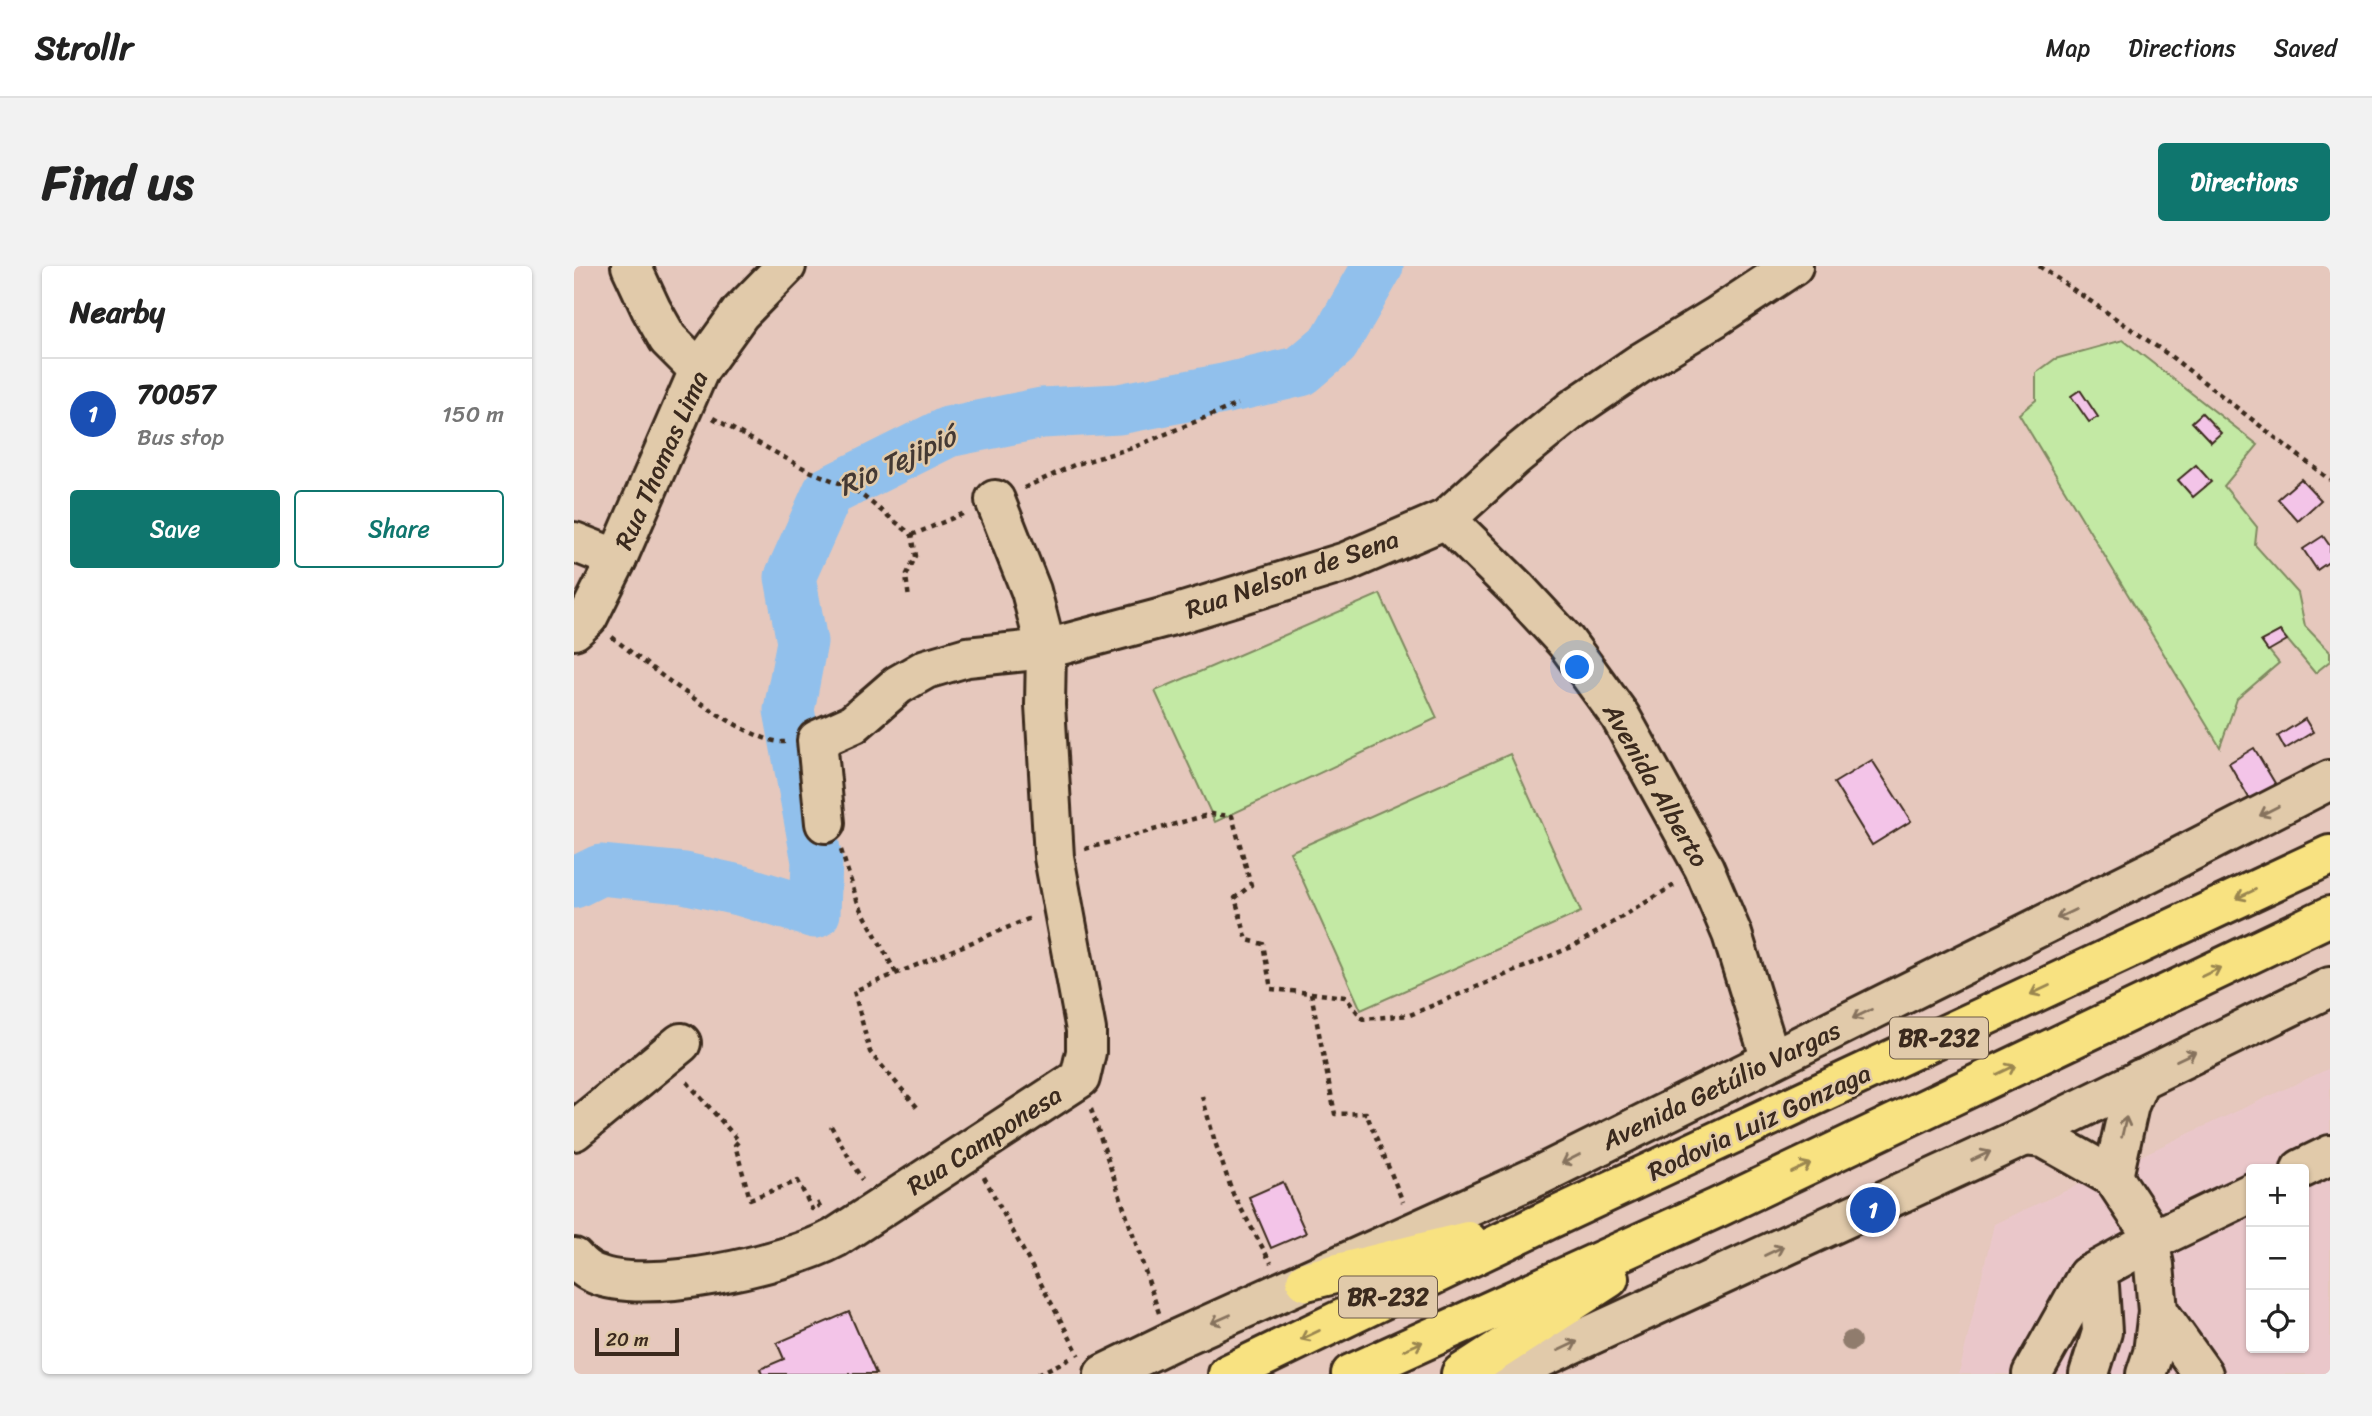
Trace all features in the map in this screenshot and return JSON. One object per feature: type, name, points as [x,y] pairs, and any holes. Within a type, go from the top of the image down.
[{"type":"highway","name":"Rodovia Luiz Gonzaga","points":[[1228,1374],[1548,1220],[2330,855]]},
{"type":"highway","name":"BR-232","points":[[1351,1374],[1717,1208],[2330,916]]},
{"type":"highway","points":[[1461,1374],[1717,1208]]},
{"type":"highway","points":[[1290,1274],[1548,1220]]},
{"type":"street","points":[[631,266],[692,386]]},
{"type":"street","name":"Rua Thomas Lima","points":[[581,623],[617,559],[692,386],[740,313],[786,266]]},
{"type":"street","name":"Rua Nelson de Sena","points":[[825,823],[817,740],[853,724],[898,685],[926,669],[967,656],[1046,649],[1177,614],[1346,562],[1446,519],[1514,457],[1573,409],[1793,266]]},
{"type":"street","name":"Rua Camponesa","points":[[574,1258],[582,1267],[596,1275],[617,1280],[686,1279],[802,1254],[835,1238],[1080,1078],[1086,1052],[1086,1030],[1054,858],[1047,760],[1046,649],[1031,591],[995,500]]},
{"type":"street","name":"Avenida Alberto","points":[[1446,519],[1566,642],[1620,716],[1704,868],[1732,934],[1770,1060]]},
{"type":"street","points":[[574,541],[617,559]]},
{"type":"street","name":"Avenida Getúlio Vargas","points":[[1094,1369],[1170,1342],[1290,1274],[1540,1175],[2330,780]]},
{"type":"street","points":[[1506,1374],[2025,1136],[2330,987]]},
{"type":"street","points":[[574,1131],[673,1050]]},
{"type":"street","points":[[2113,1177],[2129,1105],[2140,1079]]},
{"type":"street","points":[[2025,1136],[2044,1138],[2113,1177],[2146,1227],[2154,1265],[2158,1311],[2153,1353],[2146,1374]]},
{"type":"street","points":[[2309,1165],[2330,1155]]},
{"type":"street","points":[[2032,1374],[2087,1276],[2149,1242],[2246,1195]]},
{"type":"street","points":[[2087,1276],[2099,1286],[2102,1332],[2089,1374]]},
{"type":"street","points":[[2158,1311],[2203,1374]]},
{"type":"path","points":[[2039,266],[2169,355],[2330,480]]},
{"type":"path","points":[[692,386],[807,470],[854,489],[912,536],[916,556],[906,576],[909,599]]},
{"type":"path","points":[[912,536],[1074,465],[1132,448],[1238,404]]},
{"type":"path","points":[[581,623],[745,730],[775,743]]},
{"type":"path","points":[[1054,858],[1211,814],[1232,816],[1251,885],[1235,898],[1247,940],[1263,944],[1272,989],[1345,997],[1363,1019],[1410,1015],[1574,946],[1704,868]]},
{"type":"path","points":[[825,823],[845,856],[858,903],[896,974]]},
{"type":"path","points":[[917,1107],[870,1052],[854,990],[1063,905]]},
{"type":"path","points":[[1311,993],[1335,1114],[1366,1113],[1404,1206]]},
{"type":"path","points":[[673,1050],[739,1141],[735,1145],[750,1199],[798,1181],[812,1209],[818,1204],[835,1238]]},
{"type":"path","points":[[1080,1078],[1170,1342]]},
{"type":"path","points":[[1202,1096],[1233,1194],[1290,1274]]},
{"type":"path","points":[[831,1126],[878,1208]]},
{"type":"path","points":[[969,1150],[1094,1369]]},
{"type":"shaded area","points":[[2330,1068],[2330,1374],[1959,1374],[1994,1224]]},
{"type":"green space","points":[[2123,340],[2258,445],[2224,486],[2257,527],[2255,545],[2298,593],[2305,626],[2330,652],[2330,661],[2315,673],[2280,631],[2262,642],[2279,663],[2237,699],[2220,747],[2019,414],[2036,400],[2036,373],[2055,359]]},
{"type":"green space","points":[[1380,594],[1437,718],[1215,822],[1155,691]]},
{"type":"green space","points":[[1510,754],[1581,912],[1361,1010],[1290,852]]},
{"type":"building","points":[[2080,390],[2098,417],[2089,422],[2071,396]]},
{"type":"building","points":[[2202,413],[2221,433],[2211,442],[2192,422]]},
{"type":"building","points":[[2196,465],[2211,482],[2193,497],[2178,480]]},
{"type":"building","points":[[2301,479],[2321,500],[2298,521],[2278,499]]},
{"type":"building","points":[[2323,536],[2330,546],[2330,561],[2317,570],[2303,549]]},
{"type":"building","points":[[2280,631],[2287,640],[2268,651],[2261,641]]},
{"type":"building","points":[[2305,719],[2313,732],[2285,749],[2278,736]]},
{"type":"building","points":[[2254,748],[2279,790],[2253,805],[2229,763]]},
{"type":"building","points":[[1872,760],[1911,821],[1872,845],[1834,783]]},
{"type":"building","points":[[1283,1182],[1306,1233],[1271,1248],[1249,1197]]},
{"type":"building","points":[[849,1312],[876,1374],[762,1374],[760,1369],[784,1359],[777,1343]]},
{"type":"waterway","name":"Rio Tejipió","points":[[574,883],[600,870],[684,878],[743,891],[815,913],[817,861],[789,710],[802,642],[790,577],[828,492],[948,432],[1042,413],[1119,409],[1301,371],[1334,343],[1378,266]]},
{"type":"place","name":"70057","points":[[1873,1210]]}]
